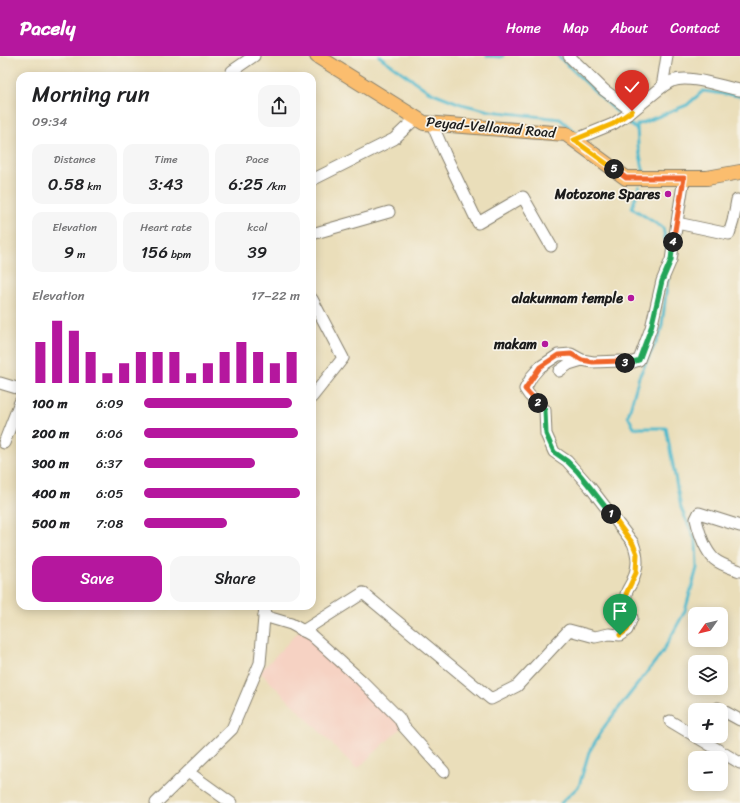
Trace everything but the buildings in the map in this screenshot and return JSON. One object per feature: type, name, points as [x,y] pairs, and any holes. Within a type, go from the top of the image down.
[{"type":"main road","name":"Peyad-Vellanad Road","points":[[317,56],[424,123],[566,134],[626,178],[683,183],[740,172]]},
{"type":"street","points":[[232,72],[254,56]]},
{"type":"street","points":[[569,56],[604,90],[632,111]]},
{"type":"street","points":[[662,87],[667,56]]},
{"type":"street","points":[[574,140],[613,124],[662,87],[674,80],[705,81],[740,90]]},
{"type":"street","points":[[316,178],[394,139],[416,118]]},
{"type":"street","points":[[432,124],[444,154],[478,223],[523,197],[551,246]]},
{"type":"street","points":[[307,633],[363,594],[491,699],[517,686],[568,630],[595,637],[609,634],[620,635],[627,630],[632,618],[626,594],[636,573],[637,554],[635,549],[629,538],[590,487],[567,461],[554,452],[546,434],[545,410],[529,395],[525,389],[540,367],[558,355],[571,354],[582,360],[601,362],[621,361],[627,364],[639,360],[651,328],[656,311],[658,294],[670,260],[683,183]]},
{"type":"street","points":[[677,223],[729,234],[737,200]]},
{"type":"street","points":[[316,233],[389,212]]},
{"type":"street","points":[[316,307],[343,358],[316,392]]},
{"type":"street","points":[[559,371],[569,364],[582,360]]},
{"type":"street","points":[[0,383],[16,388]]},
{"type":"street","points":[[4,443],[16,412]]},
{"type":"street","points":[[740,526],[699,513],[696,519],[704,545],[715,559],[726,566],[740,571]]},
{"type":"street","points":[[156,803],[232,729],[260,663],[265,611],[307,633],[361,680],[399,718],[403,726],[444,772]]},
{"type":"street","points":[[728,713],[740,720]]},
{"type":"street","points":[[670,721],[688,732]]},
{"type":"street","points":[[707,743],[740,763]]},
{"type":"street","points":[[188,772],[231,803]]},
{"type":"shaded area","points":[[303,627],[402,727],[357,769],[260,672]]},
{"type":"waterway","points":[[379,56],[428,91],[461,104],[490,111],[560,119],[575,132]]},
{"type":"waterway","points":[[487,56],[503,56]]},
{"type":"waterway","points":[[558,56],[617,112]]},
{"type":"waterway","points":[[641,172],[644,173],[638,146],[637,125],[687,105],[703,91],[740,96]]},
{"type":"waterway","points":[[629,123],[637,130]]},
{"type":"waterway","points":[[639,186],[632,208],[663,228],[668,253]]},
{"type":"waterway","points":[[561,803],[579,786],[589,752],[604,727],[662,653],[685,611],[697,568],[696,542],[681,508],[666,428],[634,428],[628,416],[639,377],[660,334],[668,278]]},
{"type":"place","name":"Motozone Spares","points":[[668,194]]},
{"type":"place","name":"alakunnam temple","points":[[631,298]]},
{"type":"place","name":"makam","points":[[545,344]]},
{"type":"route","points":[[620,635],[627,630],[632,618],[626,594],[636,573],[637,554],[633,544],[577,471],[567,461],[554,452],[546,434],[545,410],[529,395],[525,389],[536,371],[558,355],[571,354],[582,360],[593,362],[621,361],[627,364],[639,360],[647,340],[655,316],[658,294],[671,260],[684,178],[626,178],[574,140],[613,124],[632,111]]}]
